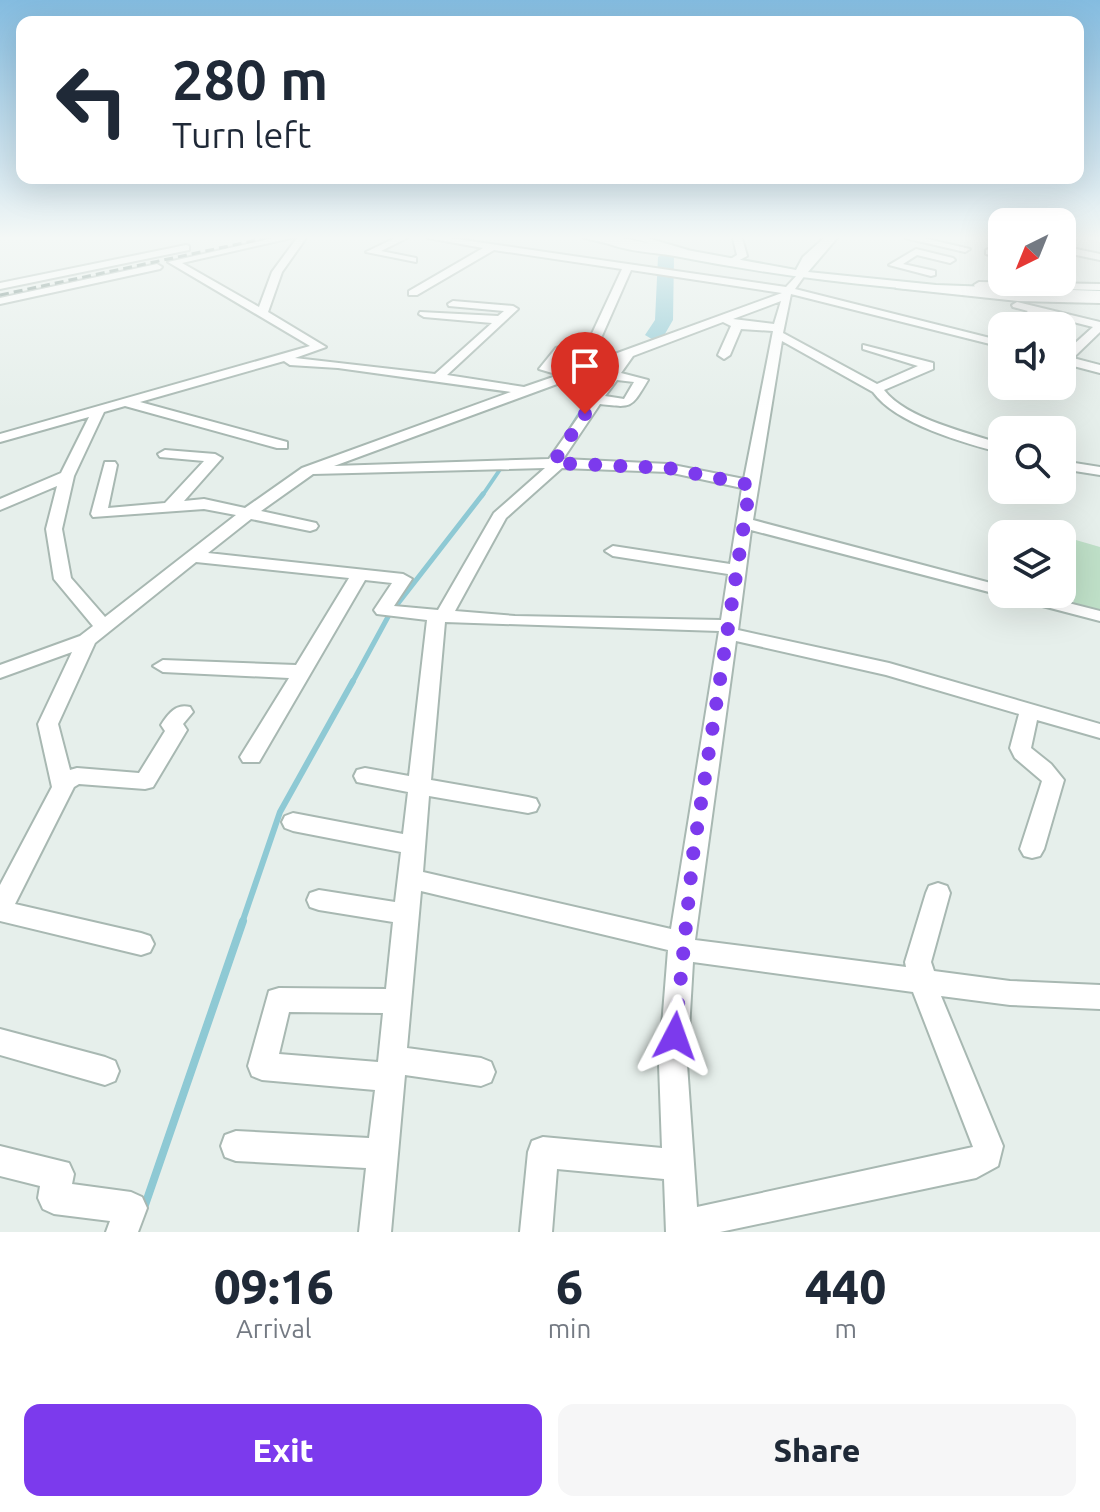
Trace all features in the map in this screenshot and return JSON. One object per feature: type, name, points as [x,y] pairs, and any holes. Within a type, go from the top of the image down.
[{"type":"street","points":[[0,301],[25,295]]},
{"type":"street","points":[[0,438],[320,347],[230,295]]},
{"type":"street","points":[[262,314],[269,295]]},
{"type":"street","points":[[576,370],[614,295]]},
{"type":"street","points":[[3,669],[95,633],[307,471],[783,295]]},
{"type":"street","points":[[787,295],[750,485],[681,946],[673,1064],[682,1230],[715,1217],[976,1163],[987,1155],[988,1146],[931,1009],[918,962],[938,893]]},
{"type":"street","points":[[794,295],[988,338]]},
{"type":"street","points":[[993,295],[1041,295]]},
{"type":"street","points":[[1005,297],[1013,304],[1100,325]]},
{"type":"street","points":[[436,379],[513,308],[453,304]]},
{"type":"street","points":[[424,314],[501,320]]},
{"type":"street","points":[[723,318],[737,325],[778,331],[877,389],[883,400],[905,412],[988,444]]},
{"type":"street","points":[[724,355],[737,325]]},
{"type":"street","points":[[1076,348],[1100,325]]},
{"type":"street","points":[[867,347],[929,366],[877,389]]},
{"type":"street","points":[[560,351],[545,369],[576,370]]},
{"type":"street","points":[[375,1232],[419,785],[439,617],[500,516],[556,463],[595,399],[630,351]]},
{"type":"street","points":[[274,360],[338,364],[521,390]]},
{"type":"street","points":[[1076,363],[1100,369]]},
{"type":"street","points":[[595,399],[628,403],[642,380],[611,375]]},
{"type":"street","points":[[125,402],[282,445]]},
{"type":"street","points":[[95,633],[57,560],[54,529],[67,476],[99,410]]},
{"type":"street","points":[[165,454],[215,458],[170,507]]},
{"type":"street","points":[[307,471],[556,463],[668,468],[750,485]]},
{"type":"street","points":[[110,465],[99,514],[204,504],[310,526]]},
{"type":"street","points":[[1076,467],[1100,471]]},
{"type":"street","points":[[0,505],[67,476]]},
{"type":"street","points":[[745,523],[988,587]]},
{"type":"street","points":[[613,551],[737,570]]},
{"type":"street","points":[[194,557],[403,579],[383,610],[439,617],[728,630],[889,669],[1100,731]]},
{"type":"street","points":[[251,757],[360,575]]},
{"type":"street","points":[[1068,608],[1100,616]]},
{"type":"street","points":[[62,783],[48,724],[95,633]]},
{"type":"street","points":[[163,666],[303,672]]},
{"type":"street","points":[[141,944],[0,910],[10,872],[62,783],[77,776],[145,781],[177,730],[171,725],[183,712]]},
{"type":"street","points":[[1030,712],[1018,741],[1019,749],[1053,780],[1032,849]]},
{"type":"street","points":[[365,776],[528,805]]},
{"type":"street","points":[[293,822],[413,845]]},
{"type":"street","points":[[410,879],[681,946],[1010,993],[1100,997]]},
{"type":"street","points":[[319,900],[406,914]]},
{"type":"street","points":[[398,1001],[279,1000],[262,1066],[481,1072]]},
{"type":"street","points":[[0,1042],[105,1071]]},
{"type":"street","points":[[236,1146],[383,1154]]},
{"type":"street","points":[[536,1232],[543,1152],[678,1165]]},
{"type":"street","points":[[0,1161],[58,1174],[54,1198],[131,1208],[122,1232]]},
{"type":"green space","points":[[1076,540],[1100,547],[1100,615],[1076,610]]},
{"type":"waterway","points":[[655,335],[664,320],[665,295]]},
{"type":"waterway","points":[[567,434],[605,373],[619,359]]},
{"type":"waterway","points":[[482,496],[501,468]]},
{"type":"waterway","points":[[352,683],[389,615],[483,494]]},
{"type":"waterway","points":[[242,923],[280,812],[353,681]]},
{"type":"waterway","points":[[144,1208],[243,921]]},
{"type":"route","points":[[585,414],[553,463],[668,468],[750,485],[693,855],[681,949],[675,1036]]}]
